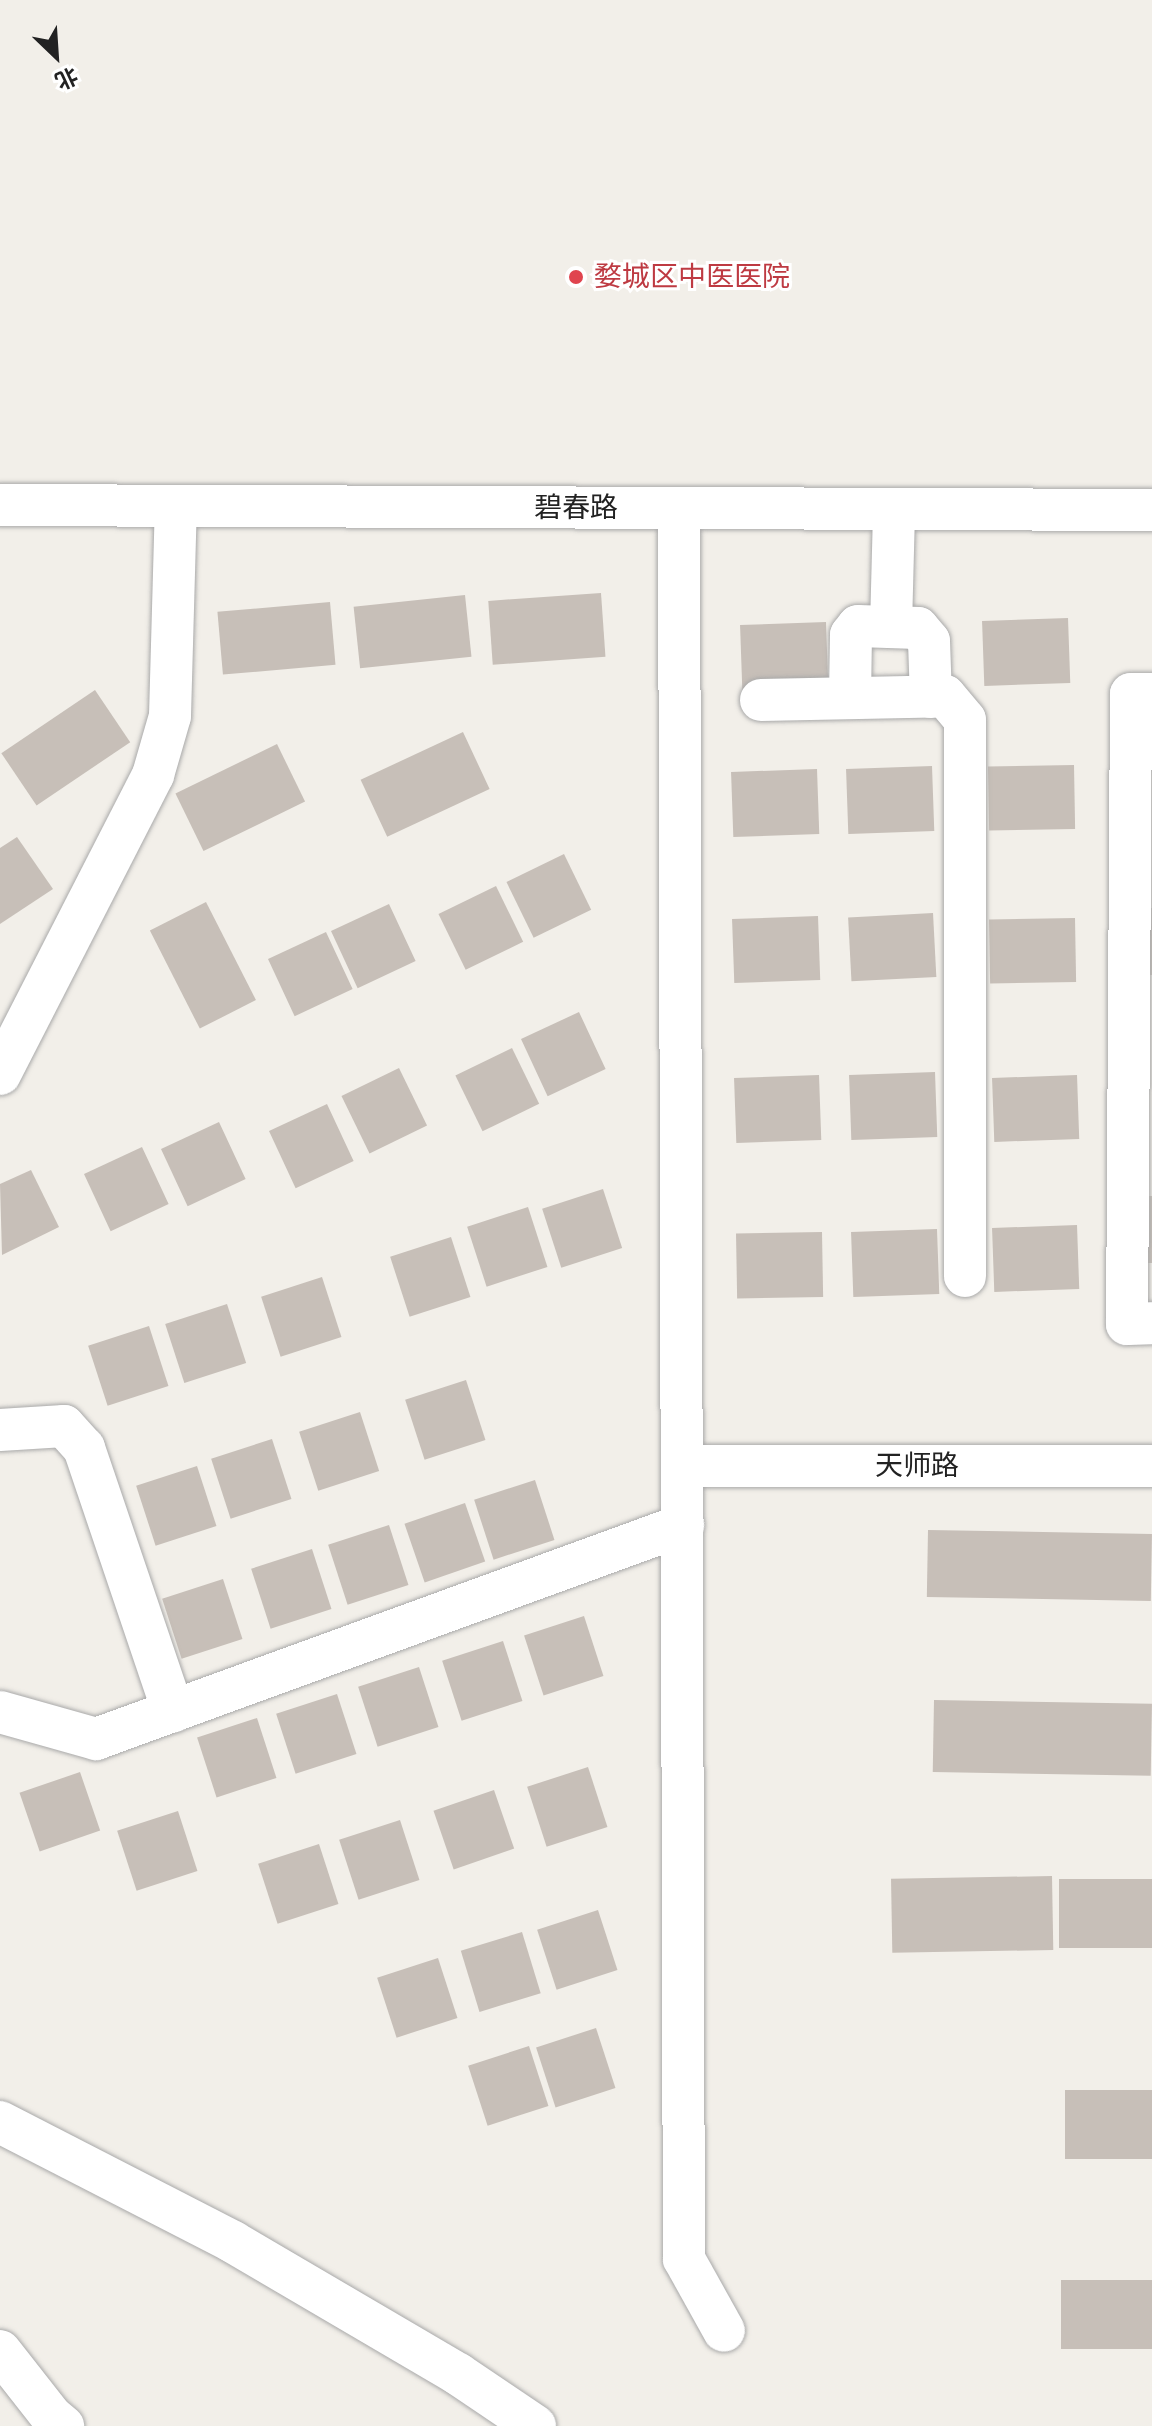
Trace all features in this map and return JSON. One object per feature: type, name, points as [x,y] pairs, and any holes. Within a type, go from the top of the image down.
[{"type":"street","name":"碧春路","points":[[0,505],[1152,510]]},
{"type":"street","points":[[0,1074],[153,775],[170,716],[176,506]]},
{"type":"street","points":[[679,508],[684,2259],[724,2331]]},
{"type":"street","points":[[891,627],[894,509]]},
{"type":"street","points":[[850,698],[851,635],[858,626],[918,628],[929,641],[931,697]]},
{"type":"street","points":[[1140,1323],[1140,1015],[1131,694],[1152,694]]},
{"type":"street","points":[[761,700],[945,696],[965,720],[965,1276]]},
{"type":"street","points":[[0,1430],[64,1426],[84,1448],[173,1711]]},
{"type":"street","name":"天师路","points":[[683,1466],[1152,1466]]},
{"type":"street","points":[[0,1712],[96,1739],[683,1525]]},
{"type":"street","points":[[0,2122],[246,2249],[458,2374],[535,2426]]},
{"type":"street","points":[[0,2351],[51,2416],[63,2426]]},
{"type":"building","points":[[601,593],[605,657],[493,665],[488,601]]},
{"type":"building","points":[[465,595],[471,657],[360,668],[354,607]]},
{"type":"building","points":[[330,602],[335,665],[223,675],[217,612]]},
{"type":"building","points":[[1068,618],[1070,683],[984,686],[982,621]]},
{"type":"building","points":[[826,622],[828,687],[742,690],[740,625]]},
{"type":"building","points":[[95,690],[130,742],[37,805],[1,753]]},
{"type":"building","points":[[463,732],[490,789],[387,837],[361,780]]},
{"type":"building","points":[[277,744],[305,802],[203,851],[175,794]]},
{"type":"building","points":[[1074,765],[1075,829],[989,830],[988,767]]},
{"type":"building","points":[[932,766],[934,831],[848,834],[846,769]]},
{"type":"building","points":[[817,769],[819,834],[733,837],[731,772]]},
{"type":"building","points":[[17,837],[53,889],[0,924],[0,848]]},
{"type":"building","points":[[564,854],[591,910],[534,938],[506,882]]},
{"type":"building","points":[[496,886],[523,942],[466,970],[438,914]]},
{"type":"building","points":[[206,902],[256,1000],[200,1029],[150,931]]},
{"type":"building","points":[[389,904],[416,961],[358,988],[331,931]]},
{"type":"building","points":[[1143,908],[1152,908],[1152,975],[1143,975]]},
{"type":"building","points":[[933,913],[936,977],[851,981],[848,917]]},
{"type":"building","points":[[818,916],[820,980],[734,983],[732,919]]},
{"type":"building","points":[[1075,918],[1076,982],[990,983],[989,920]]},
{"type":"building","points":[[326,932],[353,989],[295,1016],[268,959]]},
{"type":"building","points":[[579,1012],[606,1069],[548,1096],[521,1039]]},
{"type":"building","points":[[512,1048],[539,1104],[483,1131],[455,1076]]},
{"type":"building","points":[[399,1068],[427,1126],[370,1154],[341,1096]]},
{"type":"building","points":[[935,1072],[937,1137],[851,1140],[849,1075]]},
{"type":"building","points":[[819,1075],[821,1140],[736,1143],[734,1078]]},
{"type":"building","points":[[1077,1075],[1079,1139],[994,1142],[992,1078]]},
{"type":"building","points":[[327,1104],[354,1161],[296,1188],[269,1131]]},
{"type":"building","points":[[219,1122],[246,1179],[188,1206],[161,1149]]},
{"type":"building","points":[[142,1147],[169,1204],[111,1231],[84,1174]]},
{"type":"building","points":[[31,1170],[59,1227],[2,1255],[0,1184]]},
{"type":"building","points":[[603,1189],[622,1248],[561,1268],[542,1209]]},
{"type":"building","points":[[1139,1196],[1152,1196],[1152,1263],[1139,1263]]},
{"type":"building","points":[[528,1207],[547,1267],[487,1287],[467,1227]]},
{"type":"building","points":[[1077,1225],[1079,1289],[994,1292],[992,1228]]},
{"type":"building","points":[[937,1229],[939,1294],[853,1297],[851,1232]]},
{"type":"building","points":[[822,1232],[823,1297],[737,1298],[736,1234]]},
{"type":"building","points":[[451,1237],[470,1297],[410,1317],[390,1257]]},
{"type":"building","points":[[322,1277],[341,1337],[281,1357],[261,1297]]},
{"type":"building","points":[[227,1304],[246,1363],[184,1383],[165,1324]]},
{"type":"building","points":[[149,1326],[168,1386],[108,1406],[88,1346]]},
{"type":"building","points":[[466,1380],[485,1440],[425,1460],[405,1400]]},
{"type":"building","points":[[360,1412],[379,1471],[318,1491],[299,1432]]},
{"type":"building","points":[[272,1439],[291,1499],[231,1519],[211,1459]]},
{"type":"building","points":[[197,1466],[216,1526],[156,1546],[136,1486]]},
{"type":"building","points":[[535,1480],[554,1540],[494,1560],[474,1500]]},
{"type":"building","points":[[465,1503],[485,1562],[425,1582],[404,1524]]},
{"type":"building","points":[[389,1525],[408,1585],[348,1605],[328,1545]]},
{"type":"building","points":[[928,1530],[1152,1534],[1151,1601],[927,1597]]},
{"type":"building","points":[[312,1549],[331,1609],[271,1629],[251,1569]]},
{"type":"building","points":[[223,1579],[242,1639],[182,1659],[162,1599]]},
{"type":"building","points":[[584,1616],[603,1676],[544,1695],[524,1635]]},
{"type":"building","points":[[503,1641],[522,1701],[462,1721],[442,1661]]},
{"type":"building","points":[[419,1667],[438,1727],[378,1747],[358,1687]]},
{"type":"building","points":[[337,1694],[356,1754],[296,1774],[276,1714]]},
{"type":"building","points":[[934,1700],[1152,1704],[1151,1776],[933,1772]]},
{"type":"building","points":[[257,1718],[276,1778],[217,1797],[197,1737]]},
{"type":"building","points":[[588,1767],[607,1827],[547,1847],[527,1787]]},
{"type":"building","points":[[80,1772],[100,1831],[40,1851],[19,1793]]},
{"type":"building","points":[[494,1790],[514,1849],[454,1869],[433,1811]]},
{"type":"building","points":[[178,1811],[197,1871],[137,1891],[117,1831]]},
{"type":"building","points":[[400,1820],[419,1880],[359,1900],[339,1840]]},
{"type":"building","points":[[319,1844],[338,1904],[278,1924],[258,1864]]},
{"type":"building","points":[[1052,1876],[1053,1950],[892,1953],[891,1879]]},
{"type":"building","points":[[1059,1879],[1152,1879],[1152,1948],[1059,1948]]},
{"type":"building","points":[[598,1910],[617,1970],[557,1990],[537,1930]]},
{"type":"building","points":[[522,1932],[541,1993],[480,2012],[461,1951]]},
{"type":"building","points":[[438,1958],[457,2018],[397,2038],[377,1978]]},
{"type":"building","points":[[596,2028],[615,2088],[556,2107],[536,2047]]},
{"type":"building","points":[[529,2046],[548,2106],[488,2126],[468,2066]]},
{"type":"building","points":[[1065,2090],[1152,2090],[1152,2159],[1065,2159]]},
{"type":"building","points":[[1061,2280],[1152,2280],[1152,2349],[1061,2349]]},
{"type":"place","name":"婺城区中医医院","points":[[576,277]]}]
